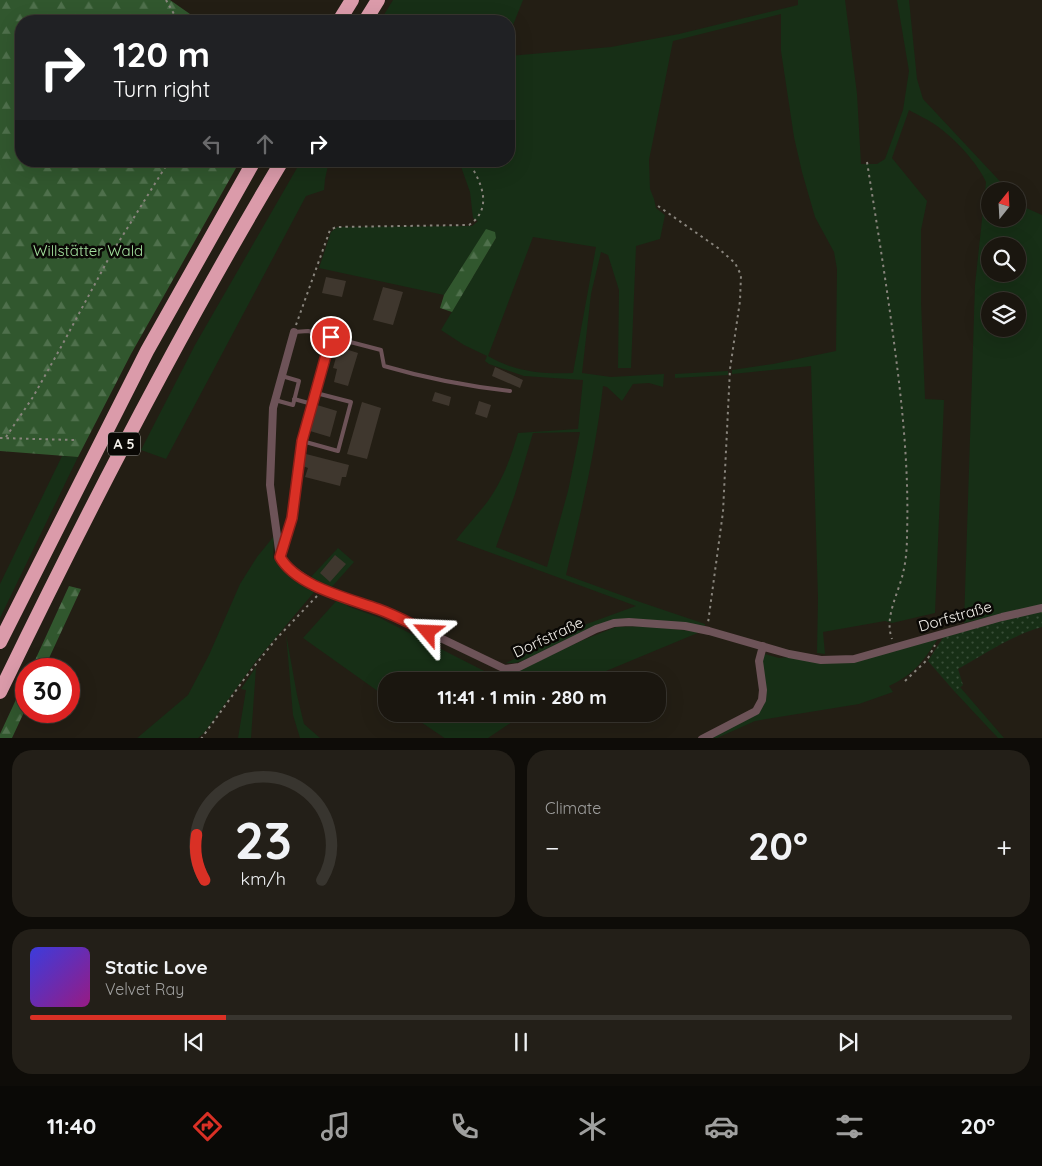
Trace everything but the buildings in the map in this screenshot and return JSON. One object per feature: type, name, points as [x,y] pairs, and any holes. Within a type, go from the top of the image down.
[{"type":"highway","points":[[343,15],[351,1]]},
{"type":"highway","points":[[369,15],[378,1]]},
{"type":"highway","name":"A 5","points":[[0,642],[147,351],[251,167]]},
{"type":"highway","name":"A 5","points":[[0,692],[61,566],[183,332],[229,249],[278,167]]},
{"type":"street","points":[[280,557],[270,485],[273,408],[294,332]]},
{"type":"street","name":"Dorfstraße","points":[[280,557],[284,564],[322,590],[380,610],[505,670],[519,667],[596,629],[614,623],[629,622],[685,626],[789,654],[821,660],[854,659],[1002,617],[1042,608]]},
{"type":"street","points":[[702,738],[756,711],[762,700],[763,690],[759,661],[763,646]]},
{"type":"lane","points":[[294,332],[308,330],[381,350],[384,366],[421,377],[473,387],[510,391]]},
{"type":"lane","points":[[280,557],[292,518],[302,441],[331,337]]},
{"type":"lane","points":[[275,400],[292,405],[294,399],[299,381],[282,376]]},
{"type":"lane","points":[[302,441],[338,451],[351,402],[316,393]]},
{"type":"lane","points":[[294,399],[312,404]]},
{"type":"path","points":[[166,0],[174,15]]},
{"type":"path","points":[[867,162],[902,400],[906,454],[907,546],[903,574],[890,617],[890,632],[895,648]]},
{"type":"path","points":[[6,437],[33,397],[62,347],[110,256],[166,167]]},
{"type":"path","points":[[294,332],[330,230],[336,227],[469,225],[478,219],[482,208],[483,189],[472,167]]},
{"type":"path","points":[[658,206],[718,248],[735,263],[741,275],[740,301],[730,370],[722,522],[707,621]]},
{"type":"path","points":[[0,438],[74,440]]},
{"type":"path","points":[[201,738],[276,639],[322,590]]},
{"type":"path","points":[[905,681],[927,660],[942,634]]},
{"type":"green space","name":"Willstätter Wald","points":[[0,0],[170,0],[191,15],[15,15],[15,167],[237,167],[131,354],[78,457],[0,451]]},
{"type":"green space","points":[[393,0],[523,0],[515,20],[515,15],[384,15]]},
{"type":"green space","points":[[798,0],[845,0],[857,94],[861,164],[877,164],[885,159],[903,110],[909,71],[897,0],[909,0],[917,79],[923,99],[1001,182],[986,182],[965,151],[951,137],[934,124],[909,110],[892,158],[927,201],[921,230],[921,302],[925,399],[944,400],[935,613],[892,623],[885,621],[823,632],[825,654],[817,653],[818,598],[811,366],[732,374],[732,370],[836,351],[837,269],[834,252],[815,217],[794,137],[781,51],[781,14],[673,41],[649,160],[650,189],[656,208],[665,215],[660,239],[636,246],[631,368],[618,368],[619,290],[608,255],[601,252],[591,294],[582,373],[611,377],[664,374],[663,387],[649,383],[633,384],[622,401],[607,387],[603,386],[592,457],[566,575],[705,624],[705,627],[628,618],[526,660],[506,663],[584,625],[636,606],[456,540],[488,501],[498,485],[518,433],[578,429],[583,380],[524,376],[489,364],[485,361],[487,356],[464,345],[441,330],[496,238],[486,230],[444,295],[319,268],[331,232],[337,227],[472,226],[478,221],[473,218],[470,192],[461,167],[515,167],[515,55],[611,47],[679,34],[798,5]],"holes":[[[533,237],[596,247],[573,373],[529,371],[508,366],[488,356]],[[580,432],[568,491],[547,567],[496,547],[515,494],[533,433]]]},
{"type":"green space","points":[[298,167],[328,167],[324,190],[306,196],[166,459],[141,450],[195,345]]},
{"type":"green space","points":[[1026,208],[1042,215],[1042,605],[964,623],[975,285],[981,228],[1026,228]]},
{"type":"green space","points":[[486,229],[495,232],[496,238],[452,312],[440,308],[444,295]]},
{"type":"green space","points":[[728,371],[728,375],[675,378],[675,374]]},
{"type":"green space","points":[[62,456],[78,457],[0,618],[0,584]]},
{"type":"green space","points":[[274,536],[273,558],[315,591],[256,661],[204,733],[198,738],[137,738],[188,695],[209,655],[240,584],[257,557]]},
{"type":"green space","points":[[338,548],[354,562],[330,589],[310,578]]},
{"type":"green space","points":[[69,586],[81,589],[49,658],[36,658]]},
{"type":"green space","points":[[338,599],[350,603],[347,606],[380,618],[486,672],[378,672],[378,691],[303,638]]},
{"type":"green space","points":[[1042,610],[1042,627],[1009,640],[958,669],[963,685],[955,692],[928,661],[944,636]]},
{"type":"green space","points":[[645,626],[700,632],[604,672],[515,672],[583,640],[616,627]]},
{"type":"green space","points":[[286,634],[304,724],[320,738],[300,738],[293,715]]},
{"type":"green space","points":[[939,637],[918,666],[906,677],[889,686],[893,692],[859,704],[755,721],[717,738],[708,738],[758,710],[763,657],[765,654],[779,658],[790,657],[833,662]]},
{"type":"green space","points":[[256,667],[251,738],[238,738],[246,690],[241,689]]},
{"type":"green space","points":[[960,687],[1004,738],[998,738],[955,692]]},
{"type":"green space","points":[[15,702],[15,723],[19,723],[12,738],[0,738],[0,734]]},
{"type":"green space","points":[[421,722],[512,722],[488,738],[445,738]]},
{"type":"route","points":[[331,337],[302,441],[292,518],[280,557],[284,564],[298,575],[322,590],[380,610],[428,632]]}]
